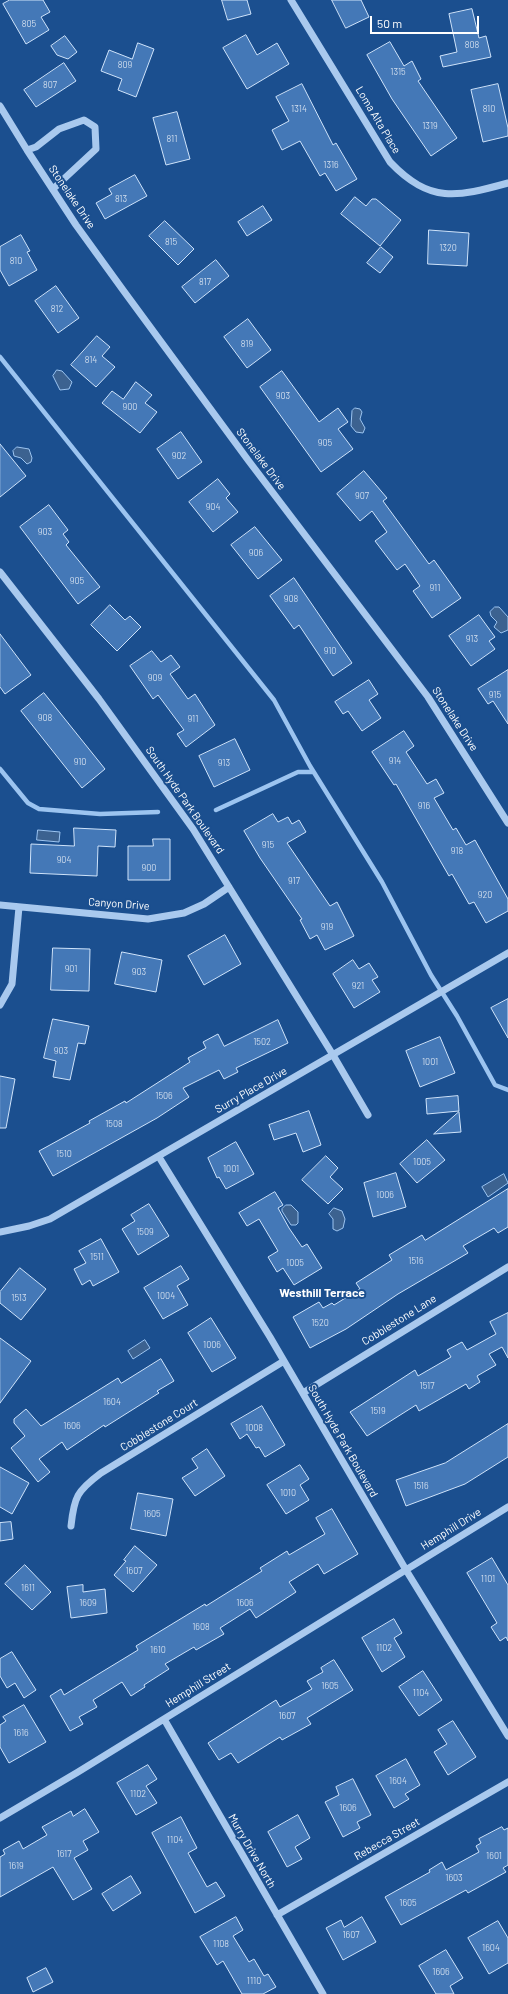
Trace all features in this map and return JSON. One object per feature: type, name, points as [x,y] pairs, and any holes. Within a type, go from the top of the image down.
[{"type":"street","name":"Loma Alta Place","points":[[291,0],[390,162],[404,177],[422,188],[442,194],[462,194],[508,183]]},
{"type":"street","name":"Stonelake Drive","points":[[0,106],[53,189],[123,290],[243,454],[428,697],[508,823]]},
{"type":"street","points":[[27,150],[36,147],[59,129],[84,120],[95,127],[96,150],[53,189]]},
{"type":"street","name":"South Hyde Park Boulevard","points":[[0,572],[143,759],[193,829],[333,1055],[368,1115]]},
{"type":"street","name":"Canyon Drive","points":[[0,905],[148,919],[184,913],[204,904],[230,887]]},
{"type":"street","points":[[0,1005],[12,984],[19,907]]},
{"type":"street","name":"Surry Place Drive","points":[[0,1232],[29,1226],[50,1219],[508,953]]},
{"type":"street","name":"South Hyde Park Boulevard","points":[[159,1157],[284,1361],[406,1570],[508,1736]]},
{"type":"street","name":"Cobblestone Lane","points":[[302,1393],[508,1266]]},
{"type":"street","name":"Cobblestone Court","points":[[71,1526],[73,1503],[84,1486],[101,1473],[284,1361]]},
{"type":"street","name":"Hemphill Drive","points":[[406,1570],[508,1507]]},
{"type":"street","name":"Hemphill Street","points":[[0,1818],[406,1570]]},
{"type":"street","name":"Murry Drive North","points":[[164,1719],[323,1994]]},
{"type":"street","name":"Rebecca Street","points":[[277,1915],[508,1782]]},
{"type":"water","points":[[57,370],[62,371],[72,382],[69,389],[60,390],[53,376]]},
{"type":"water","points":[[355,408],[360,409],[362,412],[360,419],[365,428],[363,433],[356,432],[351,426],[352,411]]},
{"type":"water","points":[[17,447],[29,449],[32,458],[31,462],[27,464],[21,458],[14,456],[13,451]]},
{"type":"water","points":[[495,607],[499,607],[508,617],[508,630],[501,633],[494,627],[497,622],[491,616],[490,612]]},
{"type":"water","points":[[38,830],[60,832],[59,842],[37,840]]},
{"type":"water","points":[[504,1174],[508,1183],[488,1197],[482,1187]]},
{"type":"water","points":[[286,1205],[291,1205],[298,1212],[298,1223],[296,1225],[291,1225],[282,1211]]},
{"type":"water","points":[[334,1208],[342,1211],[345,1219],[343,1228],[337,1231],[333,1229],[333,1219],[329,1214]]},
{"type":"water","points":[[145,1340],[150,1348],[133,1359],[128,1351]]},
{"type":"building","points":[[10,0],[43,0],[50,12],[41,17],[49,30],[26,44],[3,4]]},
{"type":"building","points":[[222,0],[247,0],[251,14],[228,20]]},
{"type":"building","points":[[332,0],[361,0],[369,17],[346,28]]},
{"type":"building","points":[[472,9],[479,38],[486,36],[491,57],[443,67],[440,56],[457,52],[449,14]]},
{"type":"building","points":[[246,35],[257,55],[277,43],[289,64],[247,89],[223,48]]},
{"type":"building","points":[[65,36],[77,52],[68,59],[57,55],[51,46]]},
{"type":"building","points":[[390,42],[404,66],[412,61],[421,79],[418,81],[457,138],[431,156],[392,99],[367,55]]},
{"type":"building","points":[[138,43],[154,49],[136,97],[118,90],[122,79],[101,71],[109,50],[132,59]]},
{"type":"building","points":[[64,63],[76,81],[36,107],[24,90]]},
{"type":"building","points":[[302,84],[333,145],[336,143],[357,179],[336,191],[325,173],[320,176],[300,141],[282,150],[272,130],[289,121],[276,97]]},
{"type":"building","points":[[498,84],[508,128],[508,136],[483,142],[471,90]]},
{"type":"building","points":[[177,112],[190,159],[166,165],[153,118]]},
{"type":"building","points":[[135,175],[147,196],[105,219],[96,203],[112,194],[109,189]]},
{"type":"building","points":[[355,197],[366,206],[372,199],[376,199],[401,220],[380,246],[341,214]]},
{"type":"building","points":[[263,206],[272,220],[247,236],[238,222]]},
{"type":"building","points":[[165,221],[194,249],[178,265],[149,236]]},
{"type":"building","points":[[429,230],[469,233],[467,266],[428,264]]},
{"type":"building","points":[[21,235],[30,251],[27,252],[37,270],[9,286],[0,270],[0,247]]},
{"type":"building","points":[[381,247],[393,257],[380,273],[367,263]]},
{"type":"building","points":[[216,260],[229,276],[195,303],[182,287]]},
{"type":"building","points":[[56,286],[79,318],[58,333],[35,301]]},
{"type":"building","points":[[248,319],[271,350],[247,368],[224,337]]},
{"type":"building","points":[[97,336],[110,347],[102,356],[115,367],[96,387],[71,365]]},
{"type":"building","points":[[282,371],[319,422],[338,408],[348,422],[338,429],[353,449],[321,472],[260,387]]},
{"type":"building","points":[[136,382],[152,395],[145,403],[157,412],[140,433],[102,403],[112,391],[123,399]]},
{"type":"building","points":[[181,432],[202,462],[178,479],[157,449]]},
{"type":"building","points":[[0,444],[26,476],[0,497]]},
{"type":"building","points":[[364,471],[387,498],[383,501],[429,564],[434,560],[461,598],[432,618],[413,591],[420,586],[405,564],[397,570],[375,541],[387,532],[372,511],[360,521],[337,494]]},
{"type":"building","points":[[218,479],[230,494],[226,498],[238,512],[213,532],[189,502]]},
{"type":"building","points":[[49,505],[68,530],[63,534],[69,542],[66,545],[100,587],[78,604],[20,527]]},
{"type":"building","points":[[255,527],[282,560],[258,579],[231,545]]},
{"type":"building","points":[[294,578],[352,663],[333,676],[299,625],[294,629],[270,596]]},
{"type":"building","points":[[110,605],[125,620],[130,616],[141,627],[117,651],[91,625]]},
{"type":"building","points":[[479,615],[495,637],[489,641],[495,649],[471,666],[449,636]]},
{"type":"building","points":[[0,634],[31,675],[5,694],[0,687]]},
{"type":"building","points":[[152,651],[161,662],[171,655],[180,667],[170,674],[188,699],[195,694],[215,725],[186,747],[177,734],[184,730],[158,695],[153,699],[130,666]]},
{"type":"building","points":[[508,670],[508,724],[493,701],[488,704],[478,689]]},
{"type":"building","points":[[369,680],[378,694],[369,700],[381,718],[362,731],[348,711],[343,714],[335,702]]},
{"type":"building","points":[[44,693],[105,769],[82,788],[21,711]]},
{"type":"building","points":[[404,731],[414,746],[406,752],[427,784],[436,779],[444,793],[434,798],[453,830],[456,828],[466,845],[475,840],[508,899],[508,911],[486,923],[474,902],[469,904],[452,874],[449,876],[396,784],[394,785],[372,752]]},
{"type":"building","points":[[235,739],[250,770],[214,787],[199,756]]},
{"type":"building","points":[[273,814],[278,822],[288,817],[292,824],[299,820],[306,832],[287,843],[330,906],[337,902],[354,936],[325,950],[317,935],[310,939],[300,920],[302,919],[260,858],[244,831]]},
{"type":"building","points":[[74,828],[116,830],[115,847],[98,846],[97,876],[30,873],[31,844],[74,846]]},
{"type":"building","points":[[153,839],[170,839],[170,880],[128,880],[128,846],[153,846]]},
{"type":"building","points":[[225,935],[241,964],[204,985],[188,956]]},
{"type":"building","points":[[53,948],[90,949],[89,991],[51,990]]},
{"type":"building","points":[[122,952],[162,960],[156,992],[115,984]]},
{"type":"building","points":[[353,960],[359,969],[369,963],[378,977],[372,980],[380,992],[354,1008],[333,974]]},
{"type":"building","points":[[508,999],[508,1038],[491,1008]]},
{"type":"building","points":[[53,1019],[89,1026],[85,1044],[78,1043],[70,1080],[53,1077],[56,1061],[44,1058]]},
{"type":"building","points":[[278,1020],[288,1043],[236,1068],[238,1072],[224,1079],[219,1070],[183,1088],[189,1097],[157,1118],[53,1176],[39,1151],[90,1123],[89,1121],[125,1101],[126,1103],[190,1062],[188,1058],[206,1048],[203,1042],[218,1034],[224,1046]]},
{"type":"building","points":[[440,1037],[455,1073],[420,1087],[406,1051]]},
{"type":"building","points":[[0,1076],[15,1079],[6,1128],[0,1128]]},
{"type":"building","points":[[458,1096],[459,1111],[427,1114],[426,1099]]},
{"type":"building","points":[[309,1111],[321,1145],[303,1152],[296,1133],[274,1140],[269,1125]]},
{"type":"building","points":[[459,1112],[461,1132],[434,1134]]},
{"type":"building","points":[[427,1140],[445,1160],[417,1183],[400,1164]]},
{"type":"building","points":[[236,1142],[254,1174],[226,1189],[219,1177],[217,1178],[208,1158]]},
{"type":"building","points":[[326,1156],[338,1168],[330,1177],[343,1189],[328,1204],[302,1180]]},
{"type":"building","points":[[396,1173],[406,1207],[373,1217],[364,1183]]},
{"type":"building","points":[[508,1189],[508,1227],[498,1233],[494,1228],[463,1246],[468,1253],[398,1294],[346,1329],[310,1348],[293,1317],[319,1302],[323,1308],[332,1303],[334,1305],[360,1289],[356,1283],[392,1260],[389,1255],[422,1235],[425,1240]]},
{"type":"building","points":[[275,1192],[283,1205],[278,1208],[289,1228],[302,1247],[307,1244],[322,1268],[294,1285],[283,1268],[277,1272],[268,1257],[278,1251],[259,1219],[247,1226],[239,1213]]},
{"type":"building","points":[[149,1204],[169,1236],[138,1255],[122,1229],[135,1221],[131,1215]]},
{"type":"building","points":[[101,1239],[119,1272],[93,1286],[90,1280],[82,1285],[74,1269],[86,1263],[79,1251]]},
{"type":"building","points":[[181,1266],[189,1279],[177,1286],[188,1305],[163,1319],[144,1288]]},
{"type":"building","points":[[20,1268],[46,1289],[21,1320],[0,1303],[0,1292]]},
{"type":"building","points":[[508,1313],[508,1358],[502,1347],[489,1354],[496,1365],[477,1376],[480,1382],[469,1389],[466,1384],[419,1411],[416,1405],[367,1436],[350,1412],[415,1370],[418,1376],[451,1357],[447,1350],[462,1342],[467,1350],[496,1334],[490,1322]]},
{"type":"building","points":[[211,1318],[236,1358],[212,1372],[188,1333]]},
{"type":"building","points":[[0,1338],[31,1361],[0,1403]]},
{"type":"building","points":[[161,1359],[174,1381],[157,1391],[159,1393],[105,1427],[104,1425],[67,1450],[62,1442],[39,1459],[50,1472],[38,1482],[11,1448],[25,1436],[14,1423],[14,1419],[26,1409],[41,1426],[118,1378],[121,1383]]},
{"type":"building","points":[[262,1406],[285,1445],[265,1457],[259,1447],[256,1448],[247,1434],[240,1439],[231,1424]]},
{"type":"building","points":[[508,1424],[508,1457],[465,1484],[406,1506],[396,1480],[445,1463]]},
{"type":"building","points":[[207,1449],[225,1476],[195,1496],[182,1478],[198,1468],[192,1459]]},
{"type":"building","points":[[300,1465],[309,1479],[300,1485],[309,1500],[286,1514],[267,1485]]},
{"type":"building","points":[[0,1467],[29,1483],[12,1514],[0,1507]]},
{"type":"building","points":[[138,1493],[173,1499],[166,1536],[131,1529]]},
{"type":"building","points":[[332,1509],[358,1554],[324,1574],[318,1564],[289,1582],[296,1592],[256,1618],[250,1609],[220,1628],[224,1634],[196,1650],[194,1647],[165,1664],[169,1669],[144,1685],[145,1687],[131,1696],[122,1682],[93,1700],[97,1707],[79,1717],[83,1724],[70,1731],[50,1696],[61,1689],[64,1695],[138,1650],[136,1646],[205,1604],[206,1606],[262,1571],[260,1568],[287,1551],[289,1555],[325,1534],[316,1518]]},
{"type":"building","points":[[11,1522],[13,1539],[0,1541],[0,1523]]},
{"type":"building","points":[[135,1546],[157,1565],[133,1592],[114,1575],[126,1561],[124,1560]]},
{"type":"building","points":[[492,1558],[508,1585],[508,1641],[506,1637],[500,1641],[491,1627],[497,1623],[467,1573]]},
{"type":"building","points":[[25,1565],[51,1592],[32,1610],[5,1584]]},
{"type":"building","points":[[83,1585],[83,1592],[105,1589],[107,1613],[71,1618],[67,1587]]},
{"type":"building","points":[[394,1619],[402,1633],[394,1638],[405,1657],[382,1672],[362,1638]]},
{"type":"building","points":[[12,1652],[36,1690],[24,1698],[15,1683],[7,1688],[0,1676],[0,1659]]},
{"type":"building","points":[[334,1660],[353,1690],[307,1718],[311,1724],[282,1740],[280,1737],[238,1763],[231,1753],[219,1760],[208,1743],[276,1700],[280,1707],[312,1689],[307,1681],[323,1672],[321,1668]]},
{"type":"building","points":[[423,1671],[442,1700],[419,1716],[399,1687]]},
{"type":"building","points":[[24,1705],[46,1742],[9,1763],[0,1747],[0,1725],[6,1721],[3,1717]]},
{"type":"building","points":[[453,1721],[476,1757],[448,1775],[434,1752],[447,1744],[438,1730]]},
{"type":"building","points":[[406,1759],[420,1785],[405,1794],[409,1799],[394,1808],[376,1776]]},
{"type":"building","points":[[148,1765],[157,1779],[146,1786],[157,1803],[136,1815],[117,1783]]},
{"type":"building","points":[[353,1779],[371,1815],[357,1822],[360,1828],[343,1837],[325,1802],[339,1795],[336,1787]]},
{"type":"building","points":[[85,1809],[99,1832],[83,1841],[88,1850],[74,1858],[92,1889],[73,1900],[53,1867],[0,1897],[0,1857],[5,1854],[3,1850],[19,1841],[23,1849],[47,1835],[42,1827],[71,1811],[73,1816]]},
{"type":"building","points":[[298,1815],[310,1838],[295,1847],[302,1859],[287,1867],[268,1832]]},
{"type":"building","points":[[181,1817],[197,1848],[188,1853],[207,1887],[216,1882],[225,1896],[195,1913],[152,1833]]},
{"type":"building","points":[[502,1827],[504,1830],[508,1828],[508,1865],[503,1868],[506,1872],[468,1893],[466,1890],[401,1925],[385,1897],[430,1872],[429,1870],[442,1862],[446,1870],[479,1852],[476,1846],[481,1843],[479,1839]]},
{"type":"building","points":[[131,1876],[141,1893],[113,1911],[102,1894]]},
{"type":"building","points":[[236,1917],[243,1930],[233,1936],[249,1962],[254,1959],[264,1976],[268,1974],[276,1987],[263,1994],[242,1994],[223,1961],[217,1965],[200,1937]]},
{"type":"building","points":[[362,1917],[376,1942],[343,1960],[326,1928],[341,1920],[344,1927]]},
{"type":"building","points":[[498,1921],[508,1938],[508,1963],[489,1974],[468,1938]]},
{"type":"building","points":[[446,1950],[463,1978],[450,1986],[454,1994],[436,1994],[419,1966]]},
{"type":"building","points":[[46,1968],[53,1982],[33,1992],[27,1978]]},
{"type":"waterway","points":[[0,357],[274,700],[310,766],[382,882],[431,975],[457,1016],[495,1085],[508,1090]]},
{"type":"waterway","points":[[0,769],[28,803],[39,809],[100,814],[158,812]]},
{"type":"waterway","points":[[216,810],[298,772],[313,772]]},
{"type":"district","name":"Westhill Terrace","points":[[322,1293]]}]
